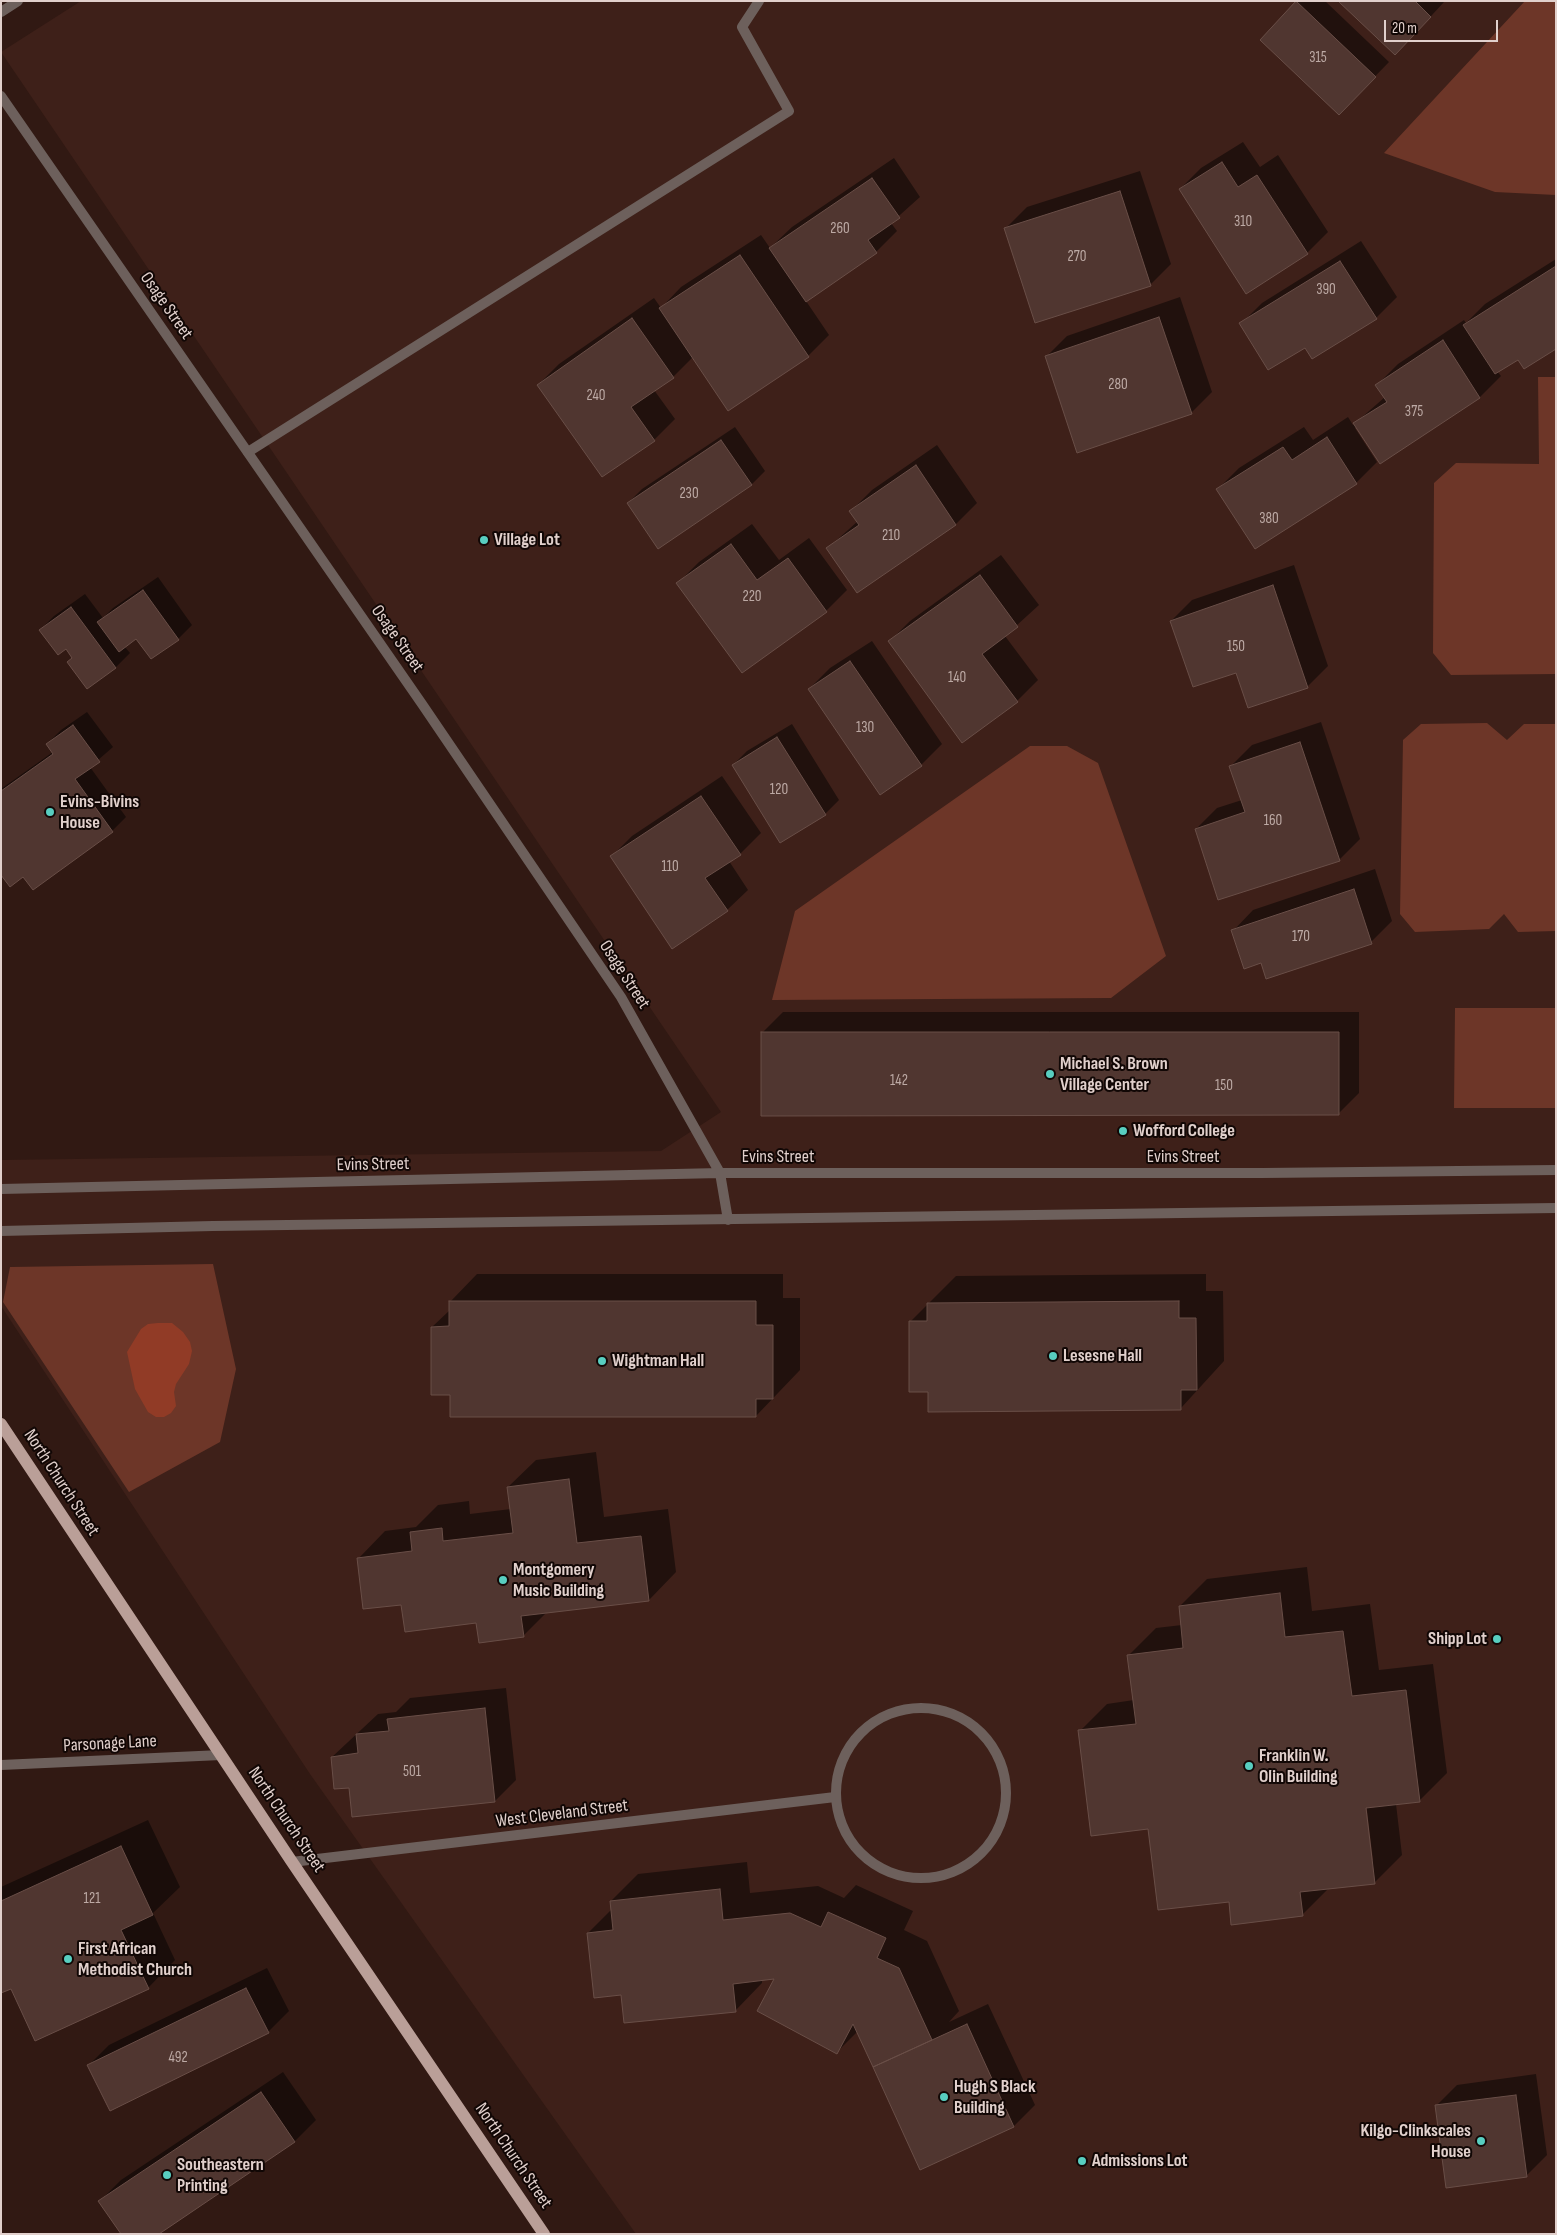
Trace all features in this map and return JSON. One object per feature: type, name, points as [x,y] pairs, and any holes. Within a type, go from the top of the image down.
[{"type":"main road","name":"North Church Street","points":[[1,1424],[292,1862],[544,2234]]},
{"type":"street","points":[[1,12],[18,1]]},
{"type":"street","points":[[248,452],[789,111],[742,27],[759,1]]},
{"type":"street","name":"Osage Street","points":[[1,96],[248,452],[621,997],[720,1173],[728,1220]]},
{"type":"street","name":"Evins Street","points":[[1,1189],[720,1173],[1263,1173],[1556,1170]]},
{"type":"street","points":[[1,1232],[213,1226],[1556,1208]]},
{"type":"street","points":[[916,1707],[949,1712],[978,1728],[999,1756],[1007,1788],[1002,1821],[986,1850],[959,1870],[926,1879],[893,1874],[864,1857],[843,1830],[835,1797],[840,1764],[857,1736],[884,1716],[916,1707]]},
{"type":"street","name":"Parsonage Lane","points":[[1,1765],[221,1755]]},
{"type":"street","name":"West Cleveland Street","points":[[292,1862],[835,1797]]},
{"type":"shaded area","name":"Wofford College","points":[[81,1],[1556,1],[1556,2234],[636,2234],[310,1774],[1,1306],[1,1160],[661,1151],[721,1112],[1,52]]},
{"type":"shaded area","points":[[1525,1],[1556,1],[1556,195],[1495,192],[1384,153]]},
{"type":"shaded area","points":[[1538,377],[1556,377],[1556,674],[1451,675],[1433,653],[1434,483],[1456,463],[1539,464]]},
{"type":"shaded area","points":[[1487,723],[1507,740],[1524,724],[1556,724],[1556,931],[1518,932],[1504,914],[1489,929],[1415,932],[1400,914],[1403,740],[1421,724]]},
{"type":"shaded area","points":[[1030,746],[1067,746],[1098,763],[1166,956],[1111,998],[772,1000],[795,911]]},
{"type":"shaded area","points":[[1455,1008],[1556,1008],[1556,1108],[1454,1108]]},
{"type":"shaded area","points":[[213,1264],[236,1369],[220,1442],[129,1492],[3,1302],[10,1267]]},
{"type":"shaded area","points":[[172,1323],[183,1332],[190,1342],[192,1351],[189,1364],[176,1384],[174,1392],[176,1406],[171,1413],[164,1417],[156,1417],[148,1412],[135,1389],[127,1352],[141,1329],[148,1324]]},
{"type":"building","points":[[1296,1],[1376,77],[1339,115],[1260,40]]},
{"type":"building","points":[[1338,1],[1415,1],[1431,17],[1395,55]]},
{"type":"building","points":[[1222,162],[1238,187],[1257,175],[1308,254],[1246,294],[1179,189]]},
{"type":"building","points":[[872,178],[900,218],[868,240],[877,253],[806,302],[769,248]]},
{"type":"building","points":[[1120,191],[1151,286],[1035,323],[1004,228]]},
{"type":"building","points":[[740,255],[809,357],[728,411],[659,308]]},
{"type":"building","points":[[1340,261],[1377,319],[1312,359],[1305,348],[1268,370],[1239,323]]},
{"type":"building","points":[[1556,266],[1556,349],[1524,369],[1518,360],[1495,374],[1463,325]]},
{"type":"building","points":[[1159,317],[1192,414],[1077,453],[1045,356]]},
{"type":"building","points":[[632,318],[674,378],[631,407],[655,441],[602,477],[537,385]]},
{"type":"building","points":[[1443,340],[1480,398],[1380,464],[1353,423],[1387,402],[1375,385]]},
{"type":"building","points":[[1327,437],[1357,484],[1255,549],[1216,489],[1283,447],[1292,460]]},
{"type":"building","points":[[721,440],[752,485],[658,549],[627,503]]},
{"type":"building","points":[[916,465],[956,525],[857,593],[826,548],[859,525],[849,511]]},
{"type":"building","points":[[731,544],[757,580],[788,558],[827,612],[742,673],[676,583]]},
{"type":"building","points":[[980,575],[1018,627],[982,654],[1018,702],[962,743],[888,641]]},
{"type":"building","points":[[1273,585],[1308,688],[1248,708],[1236,673],[1193,687],[1170,621]]},
{"type":"building","points":[[143,590],[179,640],[151,659],[136,639],[119,652],[97,622]]},
{"type":"building","points":[[71,607],[116,668],[87,689],[67,662],[72,658],[66,649],[58,655],[39,630]]},
{"type":"building","points":[[850,661],[922,766],[880,795],[808,689]]},
{"type":"building","name":"Evins-Bivins House","points":[[73,725],[100,762],[75,779],[113,832],[33,890],[23,877],[10,887],[1,875],[1,791],[53,754],[46,744]]},
{"type":"building","points":[[777,737],[826,815],[780,843],[732,765]]},
{"type":"building","points":[[1300,742],[1340,861],[1218,900],[1195,829],[1245,812],[1229,766]]},
{"type":"building","points":[[701,796],[741,855],[705,878],[728,911],[672,949],[610,856]]},
{"type":"building","points":[[1354,889],[1372,944],[1266,979],[1261,963],[1244,969],[1231,930]]},
{"type":"building","name":"Michael S. Brown Village Center","points":[[761,1032],[1339,1032],[1339,1115],[761,1116]]},
{"type":"building","name":"Wightman Hall","points":[[449,1301],[756,1301],[756,1325],[773,1325],[773,1399],[756,1399],[756,1417],[450,1417],[450,1395],[431,1395],[431,1327],[449,1326]]},
{"type":"building","name":"Lesesne Hall","points":[[1179,1301],[1179,1318],[1196,1318],[1197,1390],[1181,1390],[1181,1410],[928,1412],[928,1392],[909,1392],[909,1321],[927,1321],[927,1303]]},
{"type":"building","name":"Montgomery Music Building","points":[[569,1479],[577,1543],[641,1536],[649,1601],[521,1616],[524,1637],[479,1643],[476,1623],[405,1632],[401,1605],[363,1609],[357,1558],[412,1551],[410,1532],[442,1528],[443,1541],[513,1533],[507,1487]]},
{"type":"building","name":"Franklin W. Olin Building","points":[[1280,1593],[1285,1637],[1343,1631],[1352,1696],[1406,1690],[1420,1802],[1366,1808],[1375,1884],[1300,1892],[1303,1916],[1231,1925],[1229,1902],[1158,1910],[1148,1829],[1091,1836],[1078,1730],[1136,1724],[1127,1655],[1183,1648],[1179,1606]]},
{"type":"building","points":[[485,1708],[495,1802],[352,1817],[349,1788],[334,1789],[331,1757],[358,1753],[356,1734],[389,1731],[387,1719]]},
{"type":"building","name":"First African Methodist Church","points":[[121,1846],[153,1915],[121,1930],[149,1989],[35,2041],[11,1989],[1,1993],[1,1901]]},
{"type":"building","points":[[720,1889],[723,1920],[790,1913],[821,1927],[828,1912],[886,1938],[877,1958],[899,1968],[932,2040],[873,2067],[853,2024],[837,2054],[757,2011],[774,1979],[733,1984],[736,2012],[624,2023],[621,1995],[594,1998],[587,1933],[613,1930],[610,1901]]},
{"type":"building","points":[[246,1988],[269,2033],[110,2111],[87,2065]]},
{"type":"building","name":"Hugh S Black Building","points":[[967,2024],[1014,2127],[920,2170],[873,2067]]},
{"type":"building","points":[[261,2092],[295,2142],[159,2234],[121,2234],[98,2201]]},
{"type":"building","name":"Kilgo-Clinkscales House","points":[[1516,2095],[1527,2177],[1446,2188],[1435,2105]]},
{"type":"place","name":"Village Lot","points":[[484,540]]},
{"type":"place","name":"Evins-Bivins House","points":[[50,812]]},
{"type":"place","name":"Michael S. Brown Village Center","points":[[1050,1074]]},
{"type":"place","name":"Wofford College","points":[[1123,1131]]},
{"type":"place","name":"Lesesne Hall","points":[[1053,1356]]},
{"type":"place","name":"Wightman Hall","points":[[602,1361]]},
{"type":"place","name":"Montgomery Music Building","points":[[503,1580]]},
{"type":"place","name":"Shipp Lot","points":[[1497,1639]]},
{"type":"place","name":"Franklin W. Olin Building","points":[[1249,1766]]},
{"type":"place","name":"First African Methodist Church","points":[[68,1959]]},
{"type":"place","name":"Hugh S Black Building","points":[[944,2097]]},
{"type":"place","name":"Kilgo-Clinkscales House","points":[[1481,2141]]},
{"type":"place","name":"Admissions Lot","points":[[1082,2161]]},
{"type":"place","name":"Southeastern Printing","points":[[167,2175]]}]
